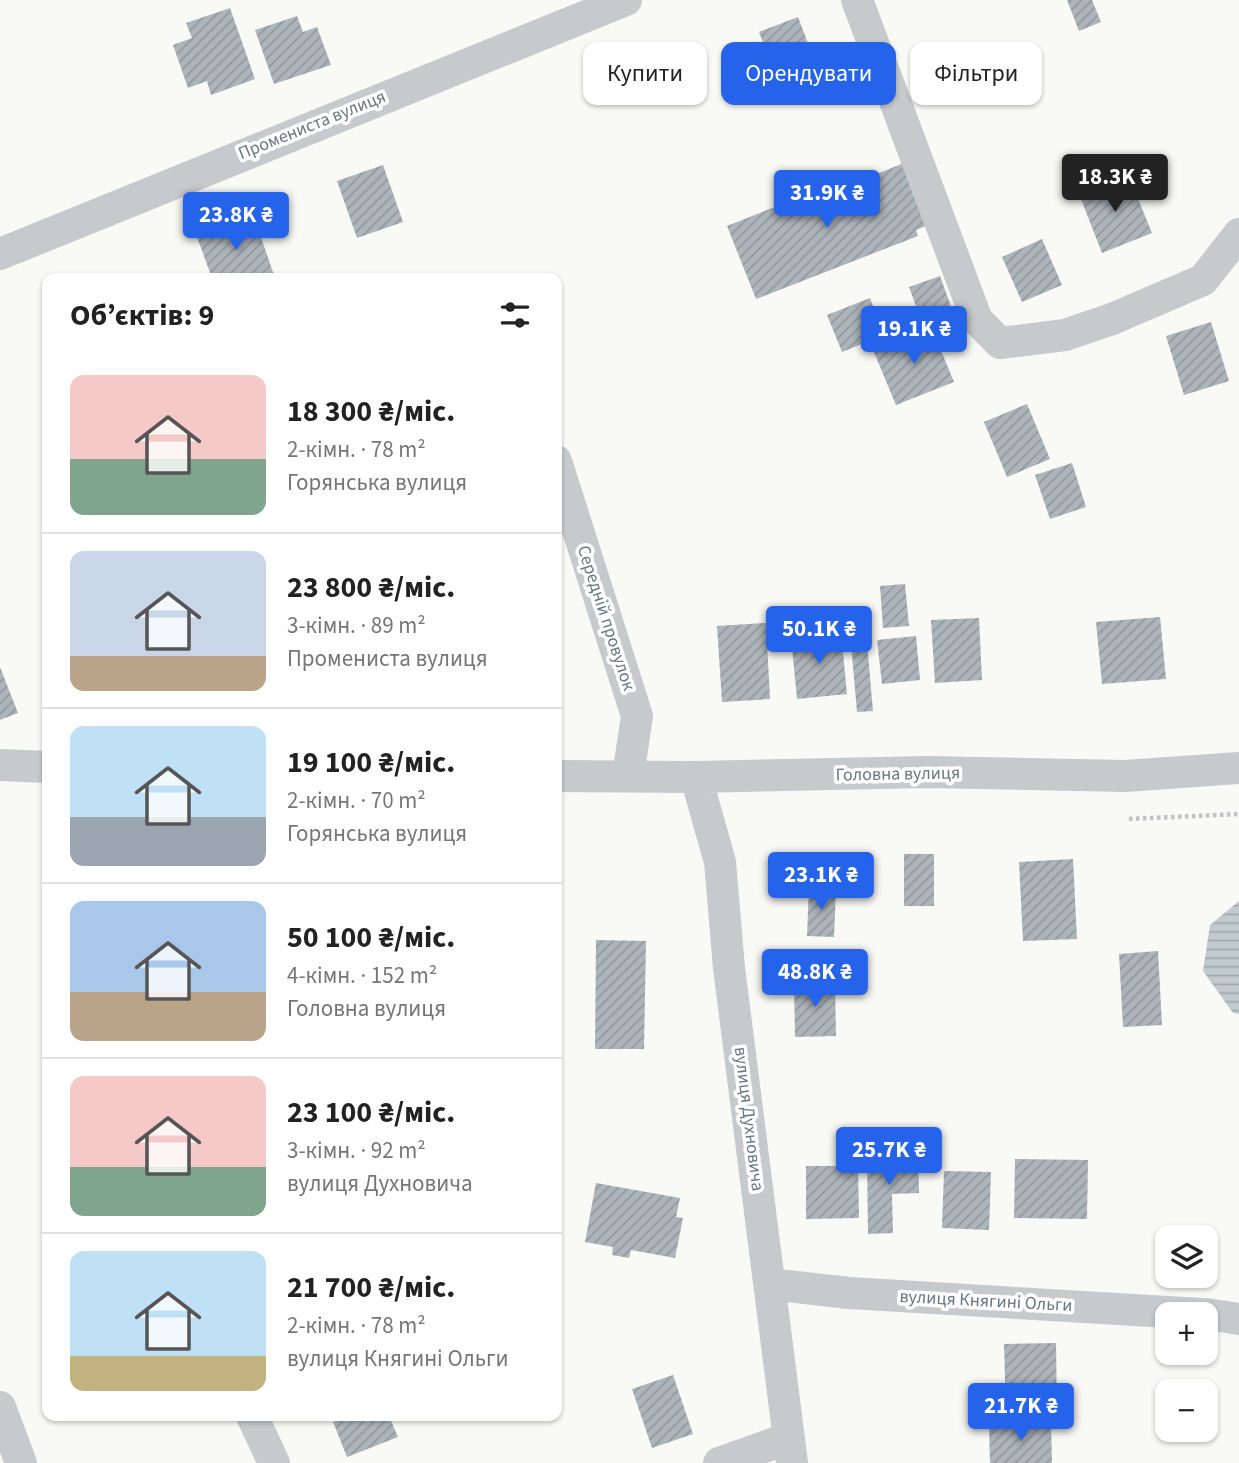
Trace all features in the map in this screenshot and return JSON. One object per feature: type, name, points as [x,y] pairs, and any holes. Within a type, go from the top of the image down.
[{"type":"street","name":"Промениста вулиця","points":[[0,254],[626,0]]},
{"type":"street","points":[[857,0],[977,320],[1000,343],[1065,335],[1112,319],[1203,280],[1239,233]]},
{"type":"street","name":"Середній провулок","points":[[562,480],[637,716],[628,776]]},
{"type":"street","points":[[0,765],[42,767]]},
{"type":"street","name":"Головна вулиця","points":[[562,776],[695,777],[926,772],[1125,776],[1239,768]]},
{"type":"street","name":"вулиця Духновича","points":[[695,777],[720,862],[729,968],[791,1450]]},
{"type":"street","name":"вулиця Княгині Ольги","points":[[770,1284],[849,1293],[1155,1311]]},
{"type":"street","name":"вулиця Княгині Ольги","points":[[1218,1316],[1239,1319]]},
{"type":"street","points":[[0,1407],[21,1463]]},
{"type":"street","points":[[254,1421],[274,1463]]},
{"type":"street","points":[[719,1463],[791,1450]]},
{"type":"path","points":[[1129,819],[1239,814]]},
{"type":"shaded area","points":[[1239,901],[1239,1014],[1233,1013],[1203,971],[1210,925]]},
{"type":"building","points":[[1067,0],[1092,0],[1101,22],[1079,31]]},
{"type":"building","points":[[230,8],[255,79],[211,95],[207,81],[188,88],[173,45],[192,38],[186,23]]},
{"type":"building","points":[[297,16],[303,32],[317,27],[331,65],[274,84],[255,30]]},
{"type":"building","points":[[798,17],[808,42],[763,42],[759,32]]},
{"type":"building","points":[[904,163],[928,225],[916,230],[918,236],[756,299],[727,226],[832,184],[834,191]]},
{"type":"building","points":[[383,165],[403,222],[357,238],[337,181]]},
{"type":"building","points":[[1128,174],[1152,233],[1102,253],[1079,194]]},
{"type":"building","points":[[254,217],[273,273],[210,273],[197,237]]},
{"type":"building","points":[[1042,239],[1062,285],[1022,302],[1002,257]]},
{"type":"building","points":[[940,276],[952,309],[921,320],[909,287]]},
{"type":"building","points":[[870,298],[884,335],[842,352],[827,315]]},
{"type":"building","points":[[1211,322],[1229,381],[1184,395],[1166,336]]},
{"type":"building","points":[[931,326],[954,382],[896,405],[873,350]]},
{"type":"building","points":[[1027,404],[1050,459],[1007,477],[984,422]]},
{"type":"building","points":[[1072,463],[1086,507],[1050,519],[1035,475]]},
{"type":"building","points":[[905,584],[909,626],[883,628],[880,586]]},
{"type":"building","points":[[1160,617],[1166,679],[1102,684],[1096,622]]},
{"type":"building","points":[[979,618],[982,680],[935,683],[931,620]]},
{"type":"building","points":[[766,623],[770,699],[722,702],[717,626]]},
{"type":"building","points":[[841,632],[847,694],[797,699],[791,637]]},
{"type":"building","points":[[916,636],[920,680],[882,684],[877,640]]},
{"type":"building","points":[[867,643],[873,711],[857,712],[851,644]]},
{"type":"building","points":[[0,667],[18,713],[0,720]]},
{"type":"building","points":[[904,854],[934,854],[934,906],[904,906]]},
{"type":"building","points":[[1073,859],[1077,939],[1023,941],[1019,862]]},
{"type":"building","points":[[809,887],[836,888],[834,937],[807,936]]},
{"type":"building","points":[[596,940],[646,941],[644,1049],[595,1049]]},
{"type":"building","points":[[1158,951],[1162,1025],[1123,1027],[1119,954]]},
{"type":"building","points":[[835,982],[836,1036],[795,1037],[794,983]]},
{"type":"building","points":[[918,1154],[919,1193],[892,1194],[893,1233],[868,1234],[867,1155]]},
{"type":"building","points":[[1015,1159],[1088,1160],[1087,1219],[1014,1218]]},
{"type":"building","points":[[806,1166],[858,1166],[859,1218],[806,1219]]},
{"type":"building","points":[[944,1171],[991,1172],[989,1230],[942,1228]]},
{"type":"building","points":[[596,1183],[680,1198],[676,1217],[683,1218],[675,1258],[631,1250],[629,1258],[612,1255],[613,1247],[585,1242]]},
{"type":"building","points":[[1056,1343],[1057,1412],[1006,1413],[1004,1344]]},
{"type":"building","points":[[673,1375],[693,1434],[652,1448],[632,1389]]},
{"type":"building","points":[[391,1421],[398,1437],[347,1457],[333,1422]]},
{"type":"building","points":[[1051,1422],[1052,1463],[990,1463],[989,1424]]}]
